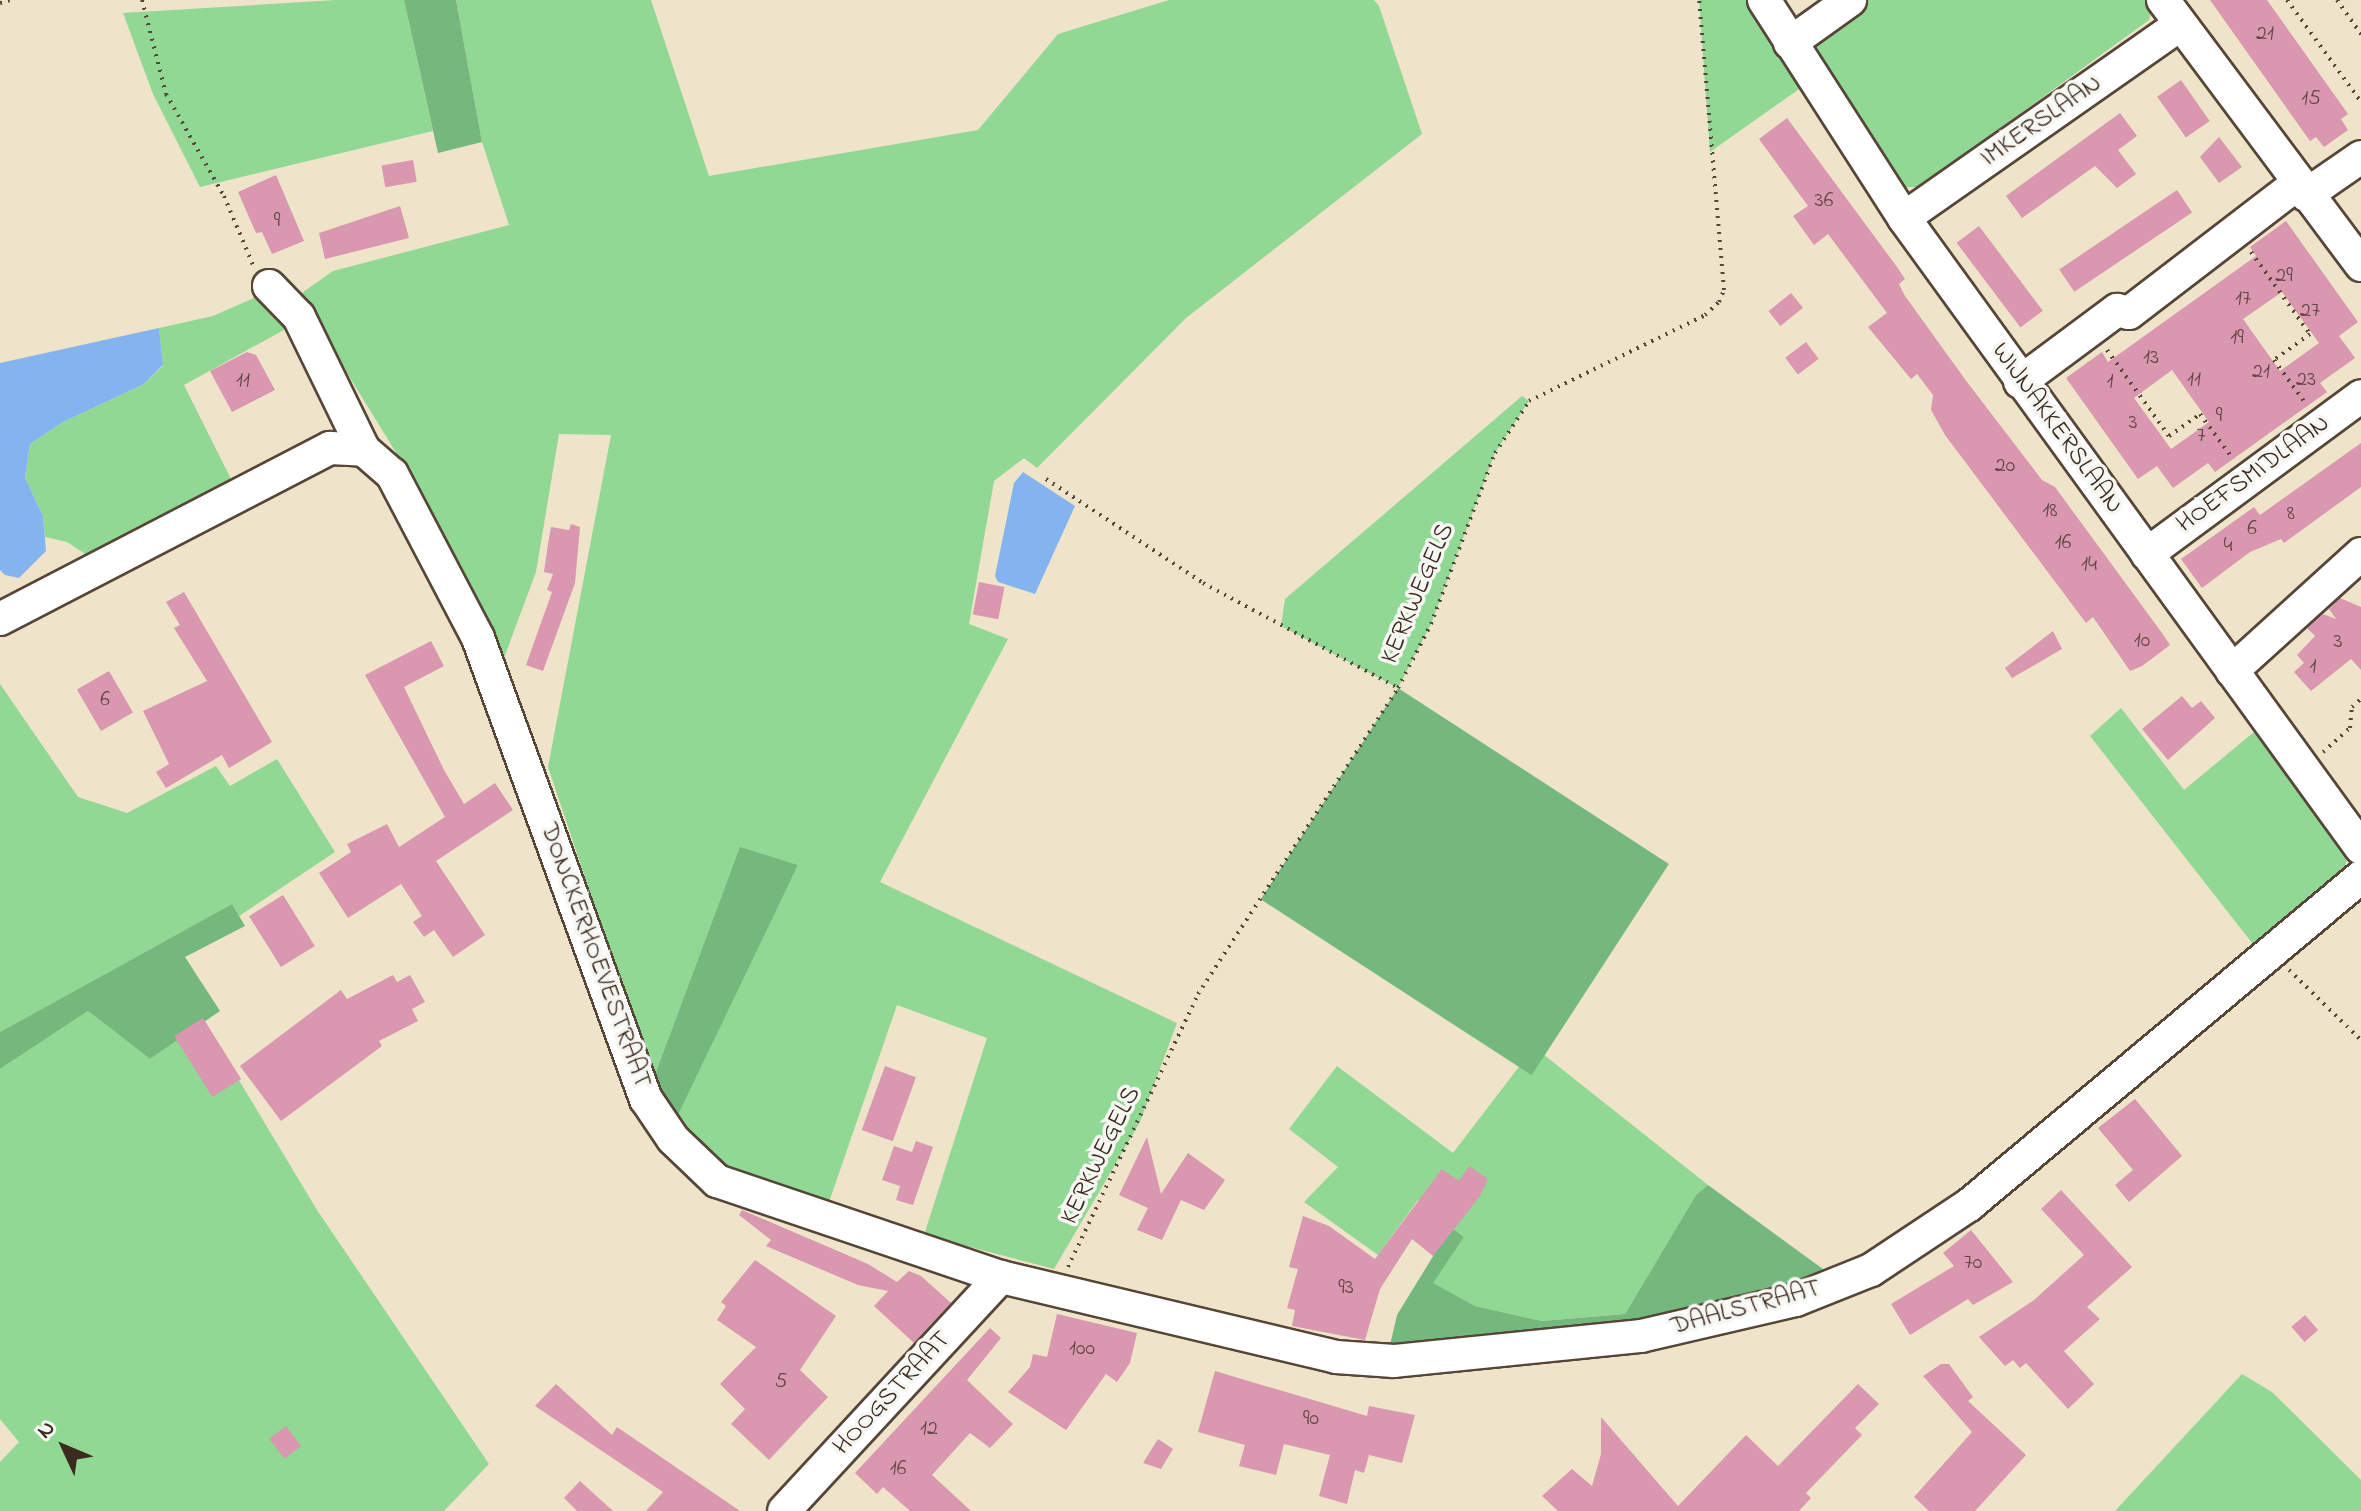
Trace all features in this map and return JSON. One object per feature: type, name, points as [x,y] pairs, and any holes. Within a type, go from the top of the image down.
[{"type":"street","name":"WIJNAKKERSLAAN","points":[[1764,0],[1904,218],[2020,382],[2361,848]]},
{"type":"street","points":[[1790,43],[1850,0]]},
{"type":"street","points":[[2171,13],[2361,265]]},
{"type":"street","name":"IMKERSLAAN","points":[[1904,218],[2171,13]]},
{"type":"street","points":[[2020,382],[2104,320],[2129,313],[2194,265],[2200,253],[2234,229],[2361,157]]},
{"type":"street","name":"DONCKERHOEVESTRAAT","points":[[269,286],[299,317],[364,450],[392,474],[478,638],[646,1099],[673,1139],[717,1181],[1001,1277]]},
{"type":"street","name":"HOEFSMIDLAAN","points":[[2147,554],[2361,396]]},
{"type":"street","points":[[0,619],[330,448],[364,450]]},
{"type":"street","points":[[2232,671],[2361,554]]},
{"type":"street","name":"DAALSTRAAT","points":[[1001,1277],[1336,1357],[1394,1361],[1641,1336],[1796,1300],[1871,1270],[1921,1240],[2033,1155],[2273,955],[2361,877]]},
{"type":"street","name":"HOOGSTRAAT","points":[[784,1511],[1001,1277]]},
{"type":"path","points":[[0,3],[10,0]]},
{"type":"path","points":[[142,0],[166,94],[224,196],[254,267],[269,286]]},
{"type":"path","name":"KERKWEGELS","points":[[1056,1290],[1198,994],[1398,688],[1431,624],[1495,453],[1529,401],[1705,315],[1719,302],[1724,290],[1699,0]]},
{"type":"path","points":[[2287,0],[2361,102]]},
{"type":"path","points":[[2337,0],[2361,34]]},
{"type":"path","points":[[2234,229],[2310,334],[2274,360],[2322,425]]},
{"type":"path","points":[[2104,320],[2169,436],[2200,414],[2248,479]]},
{"type":"path","points":[[1046,479],[1152,552],[1398,688]]},
{"type":"path","points":[[2303,770],[2350,728],[2352,707],[2361,699]]},
{"type":"path","points":[[2273,955],[2361,1040]]},
{"type":"green space","points":[[336,0],[404,0],[433,131],[200,187],[153,94],[123,13]]},
{"type":"green space","points":[[404,0],[456,0],[482,142],[438,153]]},
{"type":"green space","points":[[456,0],[651,0],[709,176],[978,130],[1058,34],[1169,0],[1374,0],[1379,6],[1422,134],[1186,318],[1037,468],[1024,458],[994,481],[969,624],[1008,639],[880,882],[1177,1023],[1140,1122],[1054,1269],[924,1235],[987,1038],[897,1005],[827,1208],[728,1172],[700,1153],[676,1116],[798,865],[740,848],[653,1080],[548,767],[611,435],[559,434],[536,572],[504,658],[424,498],[299,295],[333,271],[509,225],[482,142]]},
{"type":"green space","points":[[1699,0],[1754,0],[1802,87],[1710,152]]},
{"type":"green space","points":[[1869,0],[2147,0],[2152,7],[2149,20],[1919,187],[1901,187],[1816,49],[1826,31]]},
{"type":"green space","points":[[265,293],[291,326],[184,385],[233,483],[90,557],[67,542],[45,537],[43,516],[25,478],[30,444],[63,422],[144,384],[163,366],[159,328],[213,316]]},
{"type":"green space","points":[[1522,396],[1529,401],[1495,453],[1431,624],[1398,688],[1281,626],[1285,599]]},
{"type":"green space","points":[[0,684],[78,797],[127,813],[216,766],[230,786],[277,759],[335,852],[239,916],[232,904],[0,1032]]},
{"type":"green space","points":[[1398,688],[1669,864],[1532,1075],[1261,899]]},
{"type":"green space","points":[[2121,708],[2184,790],[2260,727],[2347,856],[2344,877],[2256,948],[2090,736]]},
{"type":"green space","points":[[740,847],[798,865],[673,1125],[653,1080]]},
{"type":"green space","points":[[232,904],[245,926],[185,957],[220,1011],[150,1059],[88,1011],[0,1069],[0,1032]]},
{"type":"green space","points":[[88,1011],[150,1059],[204,1022],[317,1210],[489,1464],[444,1511],[0,1511],[0,1462],[19,1442],[0,1419],[0,1069]]},
{"type":"green space","points":[[1534,1047],[1708,1185],[1696,1195],[1625,1314],[1542,1321],[1475,1306],[1432,1283],[1464,1237],[1418,1200],[1378,1255],[1304,1202],[1338,1167],[1289,1129],[1337,1066],[1453,1153]]},
{"type":"green space","points":[[1708,1185],[1827,1272],[1685,1315],[1558,1336],[1390,1345],[1397,1315],[1451,1227],[1464,1237],[1433,1283],[1475,1306],[1542,1321],[1625,1314],[1696,1195]]},
{"type":"green space","points":[[2242,1374],[2272,1392],[2361,1480],[2361,1511],[2115,1511]]},
{"type":"water","points":[[159,328],[163,365],[144,384],[63,422],[30,444],[25,478],[43,516],[46,551],[19,578],[5,575],[0,570],[0,363]]},
{"type":"water","points":[[1023,472],[1075,506],[1035,594],[998,582],[995,576],[1014,483]]},
{"type":"building","points":[[2210,0],[2267,0],[2348,114],[2341,119],[2348,130],[2324,147],[2316,137],[2310,141]]},
{"type":"building","points":[[2181,80],[2210,121],[2186,138],[2157,97]]},
{"type":"building","points":[[2120,113],[2137,136],[2118,150],[2136,174],[2117,188],[2095,166],[2022,218],[2006,196]]},
{"type":"building","points":[[1787,118],[1897,267],[1905,279],[1899,284],[1905,296],[1967,382],[2042,480],[2055,487],[2170,645],[2142,666],[2130,671],[2093,617],[2086,623],[1945,435],[1931,410],[1933,395],[1917,374],[1911,379],[1868,327],[1887,313],[1828,234],[1814,245],[1793,216],[1808,206],[1759,139]]},
{"type":"building","points":[[2219,137],[2242,167],[2219,183],[2200,157]]},
{"type":"building","points":[[413,160],[417,182],[385,187],[381,166]]},
{"type":"building","points":[[276,175],[304,241],[272,254],[262,232],[256,233],[238,192]]},
{"type":"building","points":[[2177,190],[2192,212],[2074,292],[2059,269]]},
{"type":"building","points":[[400,206],[409,238],[325,259],[319,233]]},
{"type":"building","points":[[2286,221],[2358,322],[2339,336],[2355,358],[2320,383],[2327,392],[2215,472],[2208,463],[2173,488],[2157,466],[2138,479],[2066,378],[2102,352],[2108,362],[2256,256],[2250,247]],"holes":[[[2282,292],[2319,343],[2280,371],[2243,319]],[[2172,370],[2209,422],[2171,449],[2134,398]]]},
{"type":"building","points":[[1979,226],[2043,311],[2020,328],[1957,243]]},
{"type":"building","points":[[1791,293],[1803,308],[1780,326],[1768,311]]},
{"type":"building","points":[[1806,342],[1819,359],[1798,374],[1785,358]]},
{"type":"building","points":[[247,352],[256,355],[275,390],[232,412],[210,371]]},
{"type":"building","points":[[2361,443],[2361,487],[2284,543],[2281,539],[2250,552],[2202,588],[2181,559],[2254,507],[2260,515]]},
{"type":"building","points":[[571,524],[580,527],[575,583],[543,671],[526,665],[552,592],[547,590],[553,574],[544,572],[551,527],[569,530]]},
{"type":"building","points":[[979,582],[1005,587],[998,619],[973,614]]},
{"type":"building","points":[[184,592],[272,742],[229,768],[222,755],[166,788],[156,772],[169,764],[143,711],[207,681],[174,628],[180,625],[166,602]]},
{"type":"building","points":[[2340,598],[2361,607],[2361,670],[2351,659],[2311,691],[2294,672],[2304,663],[2297,655],[2315,636],[2307,628],[2323,614],[2336,619],[2329,609]]},
{"type":"building","points":[[2053,631],[2062,649],[2012,678],[2005,668]]},
{"type":"building","points":[[431,641],[444,666],[404,687],[444,770],[464,804],[495,783],[513,810],[436,861],[485,935],[453,957],[434,930],[424,937],[413,922],[422,916],[401,884],[348,918],[319,873],[351,852],[347,844],[387,824],[399,847],[445,817],[365,675]]},
{"type":"building","points":[[109,671],[133,713],[101,731],[77,690]]},
{"type":"building","points":[[2182,696],[2192,708],[2201,701],[2215,718],[2168,760],[2142,729]]},
{"type":"building","points":[[283,895],[315,946],[281,967],[249,916]]},
{"type":"building","points":[[393,975],[397,982],[410,975],[425,1002],[412,1009],[418,1021],[379,1041],[382,1046],[281,1121],[240,1066],[341,990],[347,999]]},
{"type":"building","points":[[203,1018],[241,1079],[212,1097],[174,1036]]},
{"type":"building","points":[[885,1066],[916,1077],[893,1141],[862,1130]]},
{"type":"building","points":[[2135,1099],[2182,1156],[2129,1202],[2115,1185],[2133,1170],[2098,1128]]},
{"type":"building","points":[[1147,1137],[1161,1194],[1188,1153],[1225,1180],[1204,1210],[1181,1200],[1162,1240],[1137,1230],[1148,1208],[1119,1195]]},
{"type":"building","points":[[916,1141],[933,1147],[913,1205],[896,1200],[900,1186],[882,1180],[894,1146],[912,1152]]},
{"type":"building","points":[[1469,1166],[1488,1179],[1480,1196],[1433,1256],[1412,1239],[1380,1289],[1365,1340],[1292,1326],[1295,1310],[1287,1308],[1298,1269],[1289,1267],[1303,1216],[1329,1226],[1375,1259],[1442,1169],[1459,1181]]},
{"type":"building","points":[[2061,1190],[2132,1267],[2087,1307],[2100,1319],[2064,1351],[2094,1384],[2068,1409],[2026,1363],[2020,1368],[2013,1360],[2005,1366],[1979,1337],[2034,1300],[2084,1255],[2041,1209]]},
{"type":"building","points":[[742,1210],[868,1264],[897,1282],[909,1271],[921,1276],[951,1303],[914,1343],[874,1306],[888,1291],[858,1285],[766,1246],[771,1240],[739,1215]]},
{"type":"building","points":[[1971,1230],[2013,1282],[1973,1305],[1968,1299],[1910,1335],[1891,1304],[1954,1266],[1943,1253]]},
{"type":"building","points":[[755,1260],[836,1316],[800,1370],[828,1397],[769,1460],[731,1424],[745,1409],[720,1384],[756,1347],[717,1320],[726,1306],[721,1302]]},
{"type":"building","points":[[1057,1314],[1137,1333],[1130,1363],[1117,1382],[1106,1374],[1066,1430],[1008,1392],[1030,1367],[1033,1354],[1047,1357]]},
{"type":"building","points":[[2305,1315],[2318,1330],[2305,1342],[2291,1327]]},
{"type":"building","points":[[990,1328],[1001,1338],[967,1380],[1013,1424],[990,1448],[970,1433],[932,1475],[971,1511],[910,1511],[883,1487],[877,1494],[855,1473]]},
{"type":"building","points":[[1941,1364],[1949,1364],[1973,1397],[1968,1401],[2026,1455],[1975,1511],[1929,1511],[1914,1497],[1972,1432],[1923,1376]]},
{"type":"building","points":[[1215,1371],[1367,1416],[1369,1406],[1415,1415],[1402,1463],[1369,1455],[1364,1473],[1355,1470],[1347,1504],[1319,1496],[1330,1455],[1284,1444],[1276,1475],[1239,1466],[1245,1445],[1198,1432]]},
{"type":"building","points":[[556,1384],[612,1435],[617,1427],[740,1511],[646,1511],[663,1492],[535,1406]]},
{"type":"building","points":[[1858,1384],[1879,1404],[1855,1428],[1862,1435],[1806,1493],[1811,1498],[1799,1511],[1558,1511],[1542,1496],[1572,1469],[1592,1486],[1601,1454],[1601,1417],[1678,1506],[1746,1435],[1778,1466]]},
{"type":"building","points":[[286,1426],[301,1446],[284,1459],[269,1439]]},
{"type":"building","points":[[1158,1439],[1173,1449],[1161,1469],[1143,1463]]},
{"type":"building","points":[[580,1481],[613,1511],[577,1511],[564,1498]]}]
